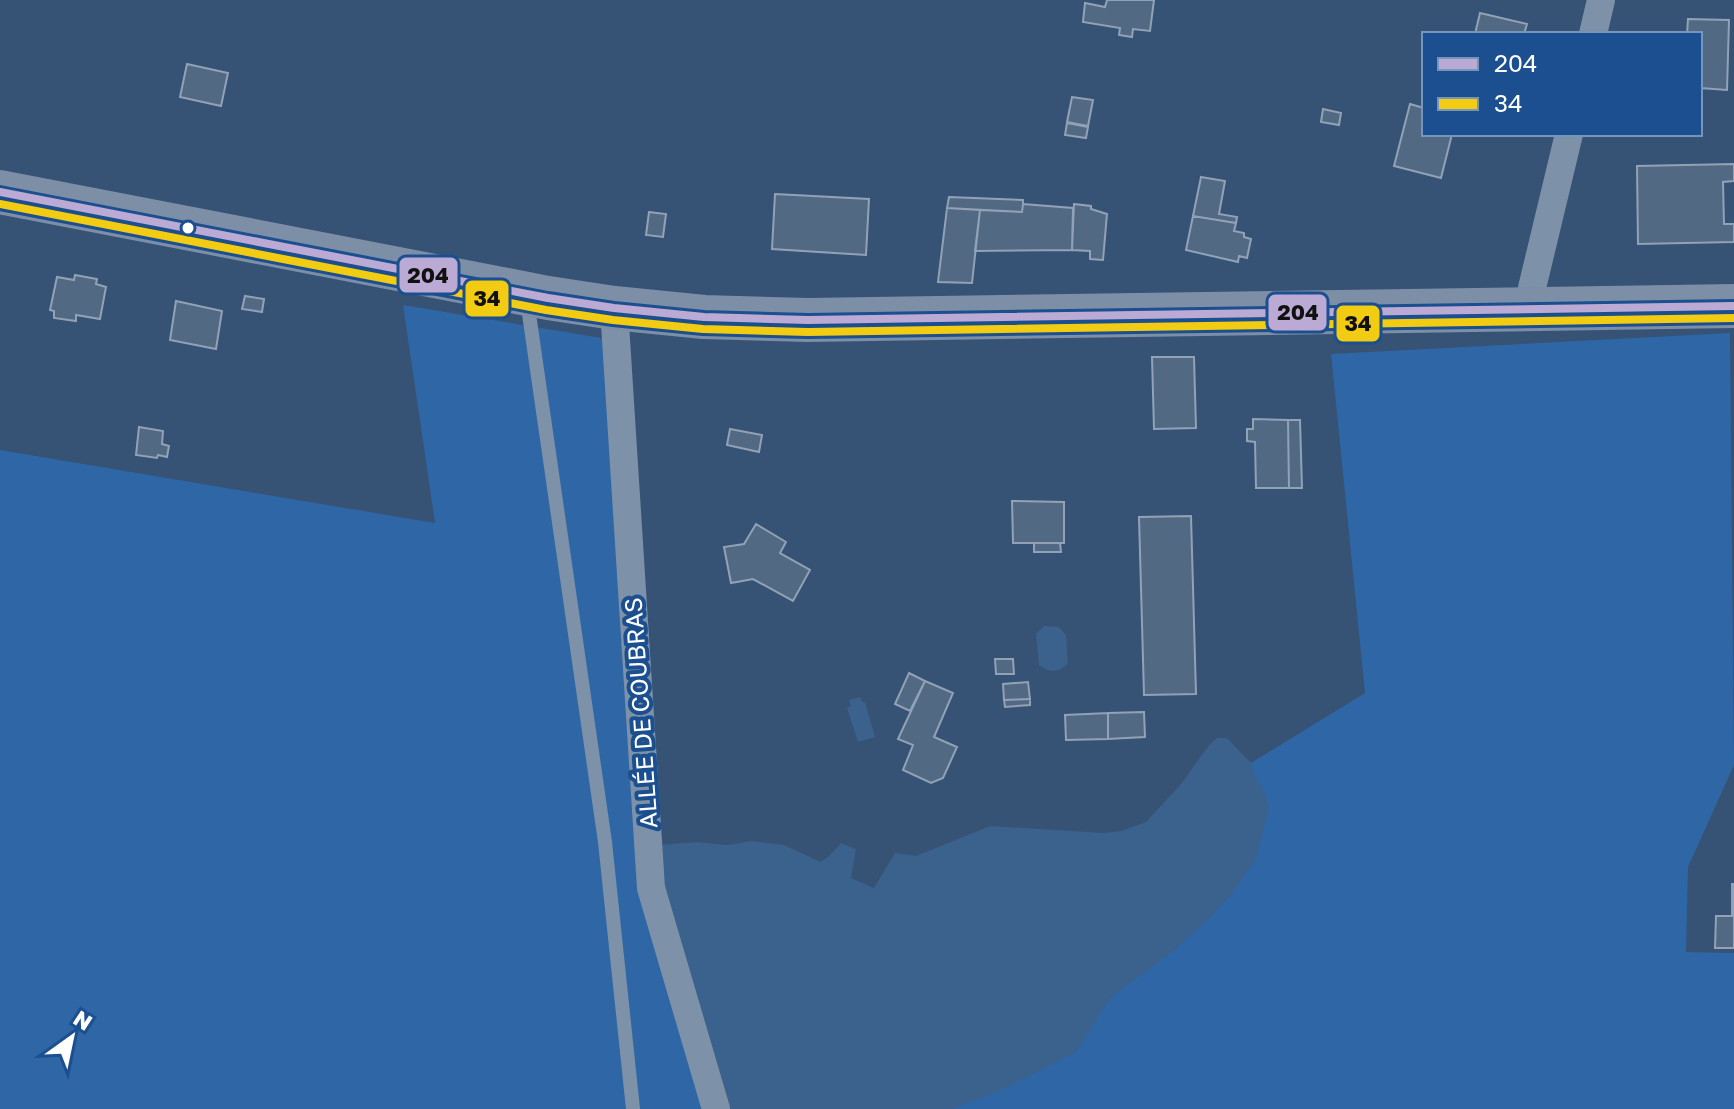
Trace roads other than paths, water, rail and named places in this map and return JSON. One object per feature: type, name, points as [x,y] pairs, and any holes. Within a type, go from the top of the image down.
[{"type":"main road","points":[[0,192],[526,294],[614,308],[704,317],[808,320],[1734,306]]},
{"type":"street","points":[[1593,32],[1601,0]]},
{"type":"street","points":[[1532,309],[1532,288],[1569,136]]},
{"type":"street","name":"ALLÉE DE COUBRAS","points":[[614,308],[651,888],[716,1109]]},
{"type":"lane","points":[[526,294],[605,842],[633,1109]]}]
